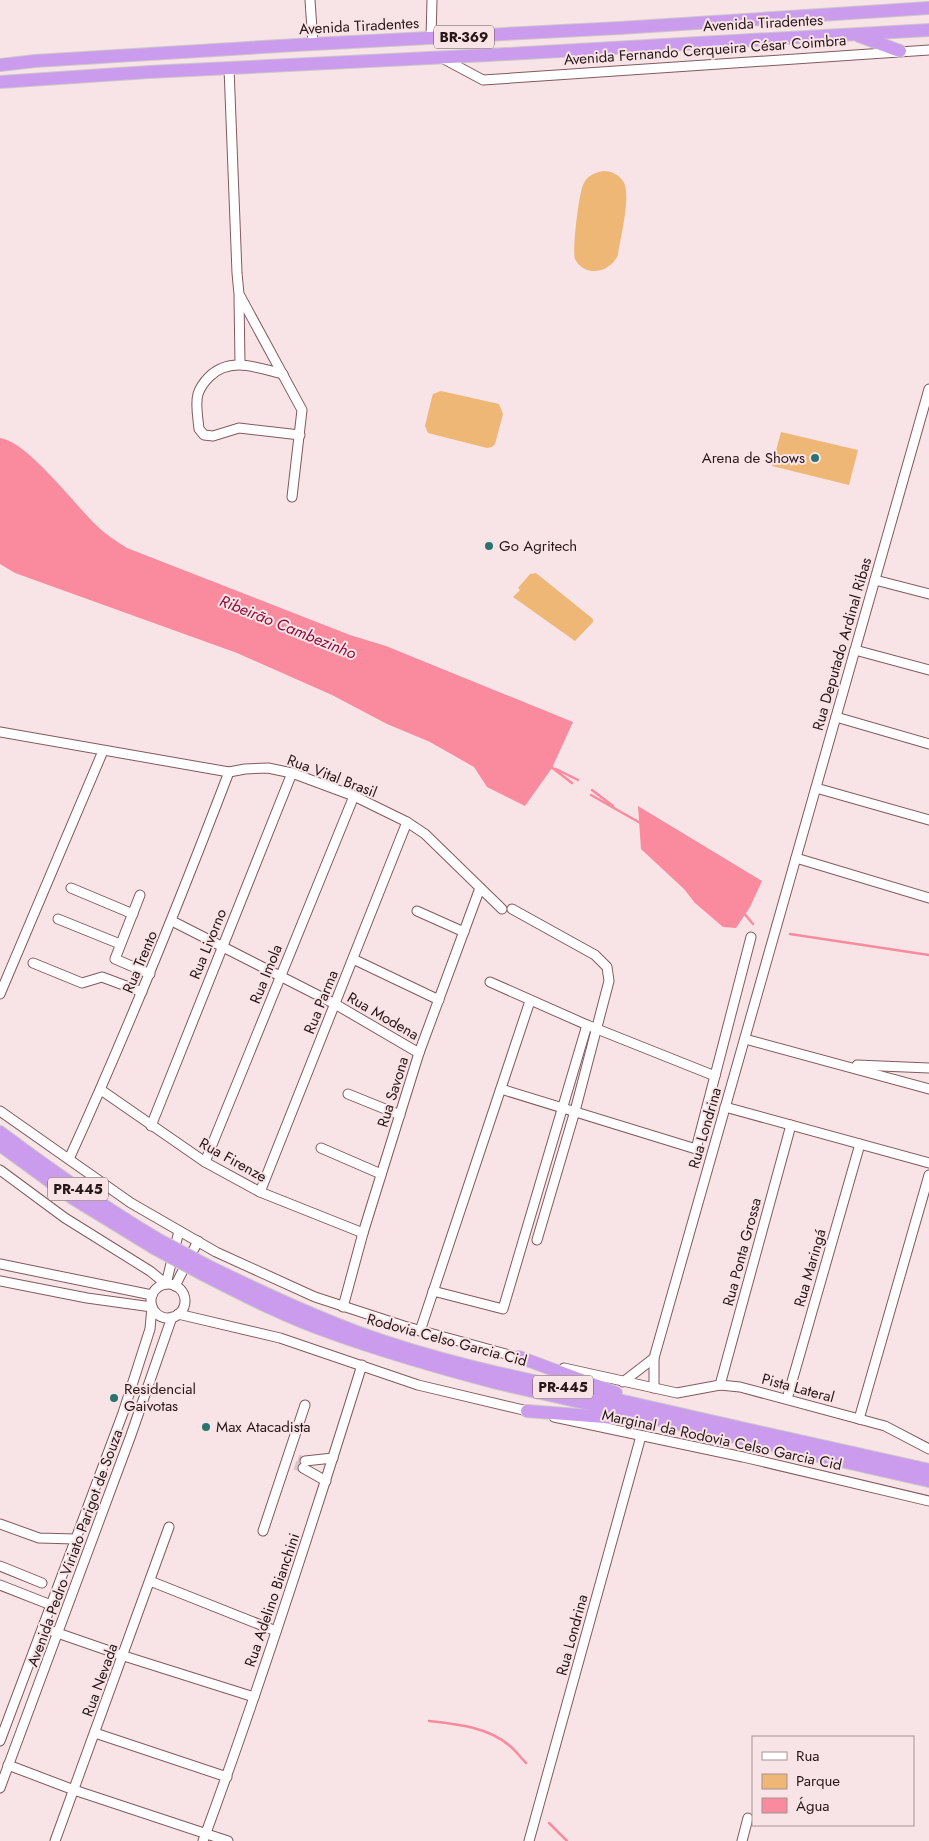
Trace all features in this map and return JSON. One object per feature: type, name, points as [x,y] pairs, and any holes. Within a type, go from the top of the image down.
[{"type":"highway","name":"Avenida Tiradentes","points":[[0,65],[35,61],[929,8]]},
{"type":"highway","name":"Avenida Tiradentes","points":[[0,82],[150,72],[442,58],[929,30]]},
{"type":"highway","points":[[852,34],[900,51]]},
{"type":"highway","name":"Rodovia Celso Garcia Cid","points":[[0,1132],[56,1174],[121,1217],[157,1244]]},
{"type":"highway","name":"Rodovia Celso Garcia Cid","points":[[0,1145],[74,1199],[206,1271],[253,1300],[328,1332],[394,1355],[497,1383],[929,1470]]},
{"type":"highway","points":[[519,1358],[670,1417]]},
{"type":"highway","points":[[527,1411],[670,1417]]},
{"type":"highway","name":"Rodovia Celso Garcia Cid","points":[[670,1417],[929,1481]]},
{"type":"street","points":[[310,0],[313,44]]},
{"type":"street","points":[[431,38],[432,0]]},
{"type":"street","name":"Avenida Fernando Cerqueira César Coimbra","points":[[442,58],[483,80],[929,50]]},
{"type":"street","points":[[229,68],[239,294],[240,364]]},
{"type":"street","points":[[239,294],[302,410],[292,497]]},
{"type":"street","points":[[283,374],[240,364],[225,367],[213,373],[205,381],[198,393],[198,429],[204,436],[212,436],[239,428],[300,435]]},
{"type":"street","name":"Rua Deputado Ardinal Ribas","points":[[783,907],[929,389]]},
{"type":"street","points":[[875,580],[929,594]]},
{"type":"street","points":[[855,650],[929,670]]},
{"type":"street","points":[[836,718],[929,744]]},
{"type":"street","name":"Rua Vital Brasil","points":[[0,732],[229,772],[268,768],[292,773],[354,796],[407,822],[425,834],[502,909]]},
{"type":"street","points":[[0,994],[103,751]]},
{"type":"street","name":"Rua Trento","points":[[70,1159],[172,921],[229,772]]},
{"type":"street","name":"Rua Livorno","points":[[151,1126],[292,773]]},
{"type":"street","points":[[816,788],[929,820]]},
{"type":"street","name":"Rua Imola","points":[[205,1162],[354,796]]},
{"type":"street","name":"Rua Parma","points":[[260,1192],[407,822]]},
{"type":"street","points":[[796,858],[929,898]]},
{"type":"street","points":[[71,888],[132,914]]},
{"type":"street","name":"Rua Savona","points":[[343,1307],[363,1233],[419,1053],[480,888]]},
{"type":"street","points":[[140,895],[115,959],[150,974]]},
{"type":"street","name":"Rua Londrina","points":[[654,1388],[654,1358],[783,907]]},
{"type":"street","points":[[512,909],[595,955],[607,967],[609,981],[575,1112],[537,1240]]},
{"type":"street","points":[[417,911],[464,932]]},
{"type":"street","points":[[58,919],[120,944]]},
{"type":"street","name":"Rua Modena","points":[[172,921],[335,1004],[419,1053]]},
{"type":"street","points":[[501,1089],[696,1148],[751,937]]},
{"type":"street","points":[[353,959],[439,1000]]},
{"type":"street","points":[[33,963],[82,983],[102,977],[142,992]]},
{"type":"street","points":[[490,982],[587,1025],[715,1076]]},
{"type":"street","points":[[420,1331],[530,1001]]},
{"type":"street","points":[[433,1291],[503,1309],[587,1025]]},
{"type":"street","points":[[745,1038],[929,1089]]},
{"type":"street","points":[[842,1065],[929,1068]]},
{"type":"street","name":"Rua Firenze","points":[[101,1090],[205,1162],[260,1192],[363,1233]]},
{"type":"street","points":[[348,1094],[400,1115]]},
{"type":"street","points":[[725,1107],[929,1163]]},
{"type":"street","points":[[0,1111],[131,1203],[216,1252],[315,1297],[420,1331],[519,1358],[654,1388]]},
{"type":"street","name":"Rua Ponta Grossa","points":[[720,1385],[791,1125]]},
{"type":"street","name":"Rua Maringá","points":[[787,1399],[860,1144]]},
{"type":"street","points":[[321,1148],[381,1174]]},
{"type":"street","points":[[0,1170],[65,1218],[183,1294],[184,1301],[183,1308],[175,1315],[160,1316],[152,1307],[87,1298],[0,1281]]},
{"type":"street","points":[[859,1419],[929,1175]]},
{"type":"street","points":[[170,1285],[180,1231]]},
{"type":"street","points":[[152,1307],[152,1295],[156,1289],[170,1285],[198,1241]]},
{"type":"street","points":[[0,1264],[152,1295]]},
{"type":"street","name":"Avenida Pedro Viriato Parigot de Souza","points":[[0,1741],[122,1413],[150,1329],[152,1307]]},
{"type":"street","name":"Avenida Pedro Viriato Parigot de Souza","points":[[0,1788],[175,1315]]},
{"type":"street","name":"Marginal da Rodovia Celso Garcia Cid","points":[[175,1315],[280,1338],[418,1385],[929,1501]]},
{"type":"street","points":[[623,1382],[654,1358]]},
{"type":"street","name":"Rua Adelino Bianchini","points":[[205,1838],[326,1481],[362,1366]]},
{"type":"street","name":"Pista Lateral","points":[[654,1388],[677,1393],[720,1385],[740,1387],[885,1426],[928,1448]]},
{"type":"street","points":[[263,1532],[296,1462],[305,1405]]},
{"type":"street","points":[[122,1413],[123,1433],[131,1435]]},
{"type":"street","name":"Rua Londrina","points":[[529,1841],[641,1436]]},
{"type":"street","points":[[928,1448],[929,1438]]},
{"type":"street","points":[[296,1462],[333,1458]]},
{"type":"street","points":[[296,1462],[326,1481]]},
{"type":"street","points":[[0,1524],[39,1538],[74,1539]]},
{"type":"street","name":"Rua Nevada","points":[[55,1841],[124,1656],[169,1527]]},
{"type":"street","points":[[0,1566],[42,1583]]},
{"type":"street","points":[[150,1581],[276,1631]]},
{"type":"street","points":[[0,1585],[51,1606]]},
{"type":"street","points":[[43,1628],[254,1697]]},
{"type":"street","points":[[95,1733],[227,1777]]},
{"type":"street","points":[[8,1765],[205,1838],[228,1841]]},
{"type":"street","points":[[742,1841],[748,1818]]},
{"type":"green space","points":[[603,171],[614,173],[623,181],[626,196],[625,217],[618,255],[604,269],[591,271],[579,265],[575,259],[576,221],[584,183],[590,176]]},
{"type":"green space","points":[[441,391],[499,404],[503,414],[495,444],[492,447],[487,448],[428,433],[425,426],[432,397],[433,394]]},
{"type":"green space","name":"Arena de Shows","points":[[781,432],[858,450],[849,485],[772,466]]},
{"type":"green space","points":[[536,573],[593,619],[593,622],[575,641],[513,597],[530,574]]},
{"type":"water","points":[[0,438],[11,442],[37,462],[99,528],[127,548],[350,635],[386,646],[573,722],[552,768],[525,806],[487,787],[474,767],[430,742],[387,724],[332,695],[237,653],[15,573],[0,564]]},
{"type":"water","points":[[638,806],[762,881],[750,907],[736,928],[723,927],[695,903],[684,889],[641,849]]},
{"type":"waterway","name":"Ribeirão Cambezinho","points":[[550,766],[572,783]]},
{"type":"waterway","name":"Ribeirão Cambezinho","points":[[556,769],[578,780]]},
{"type":"waterway","name":"Ribeirão Cambezinho","points":[[592,790],[613,806]]},
{"type":"waterway","name":"Ribeirão Cambezinho","points":[[591,795],[642,824]]},
{"type":"waterway","name":"Ribeirão Cambezinho","points":[[743,912],[753,924]]},
{"type":"waterway","name":"Ribeirão Cambezinho","points":[[790,934],[929,955]]},
{"type":"waterway","points":[[429,1721],[471,1728],[492,1734],[510,1746],[526,1763]]},
{"type":"waterway","points":[[549,1823],[567,1841]]},
{"type":"tunnel","points":[[298,1459],[305,1461]]},
{"type":"tunnel","points":[[295,1465],[303,1468]]},
{"type":"place","name":"Arena de Shows","points":[[815,458]]},
{"type":"place","name":"Go Agritech","points":[[489,546]]},
{"type":"place","name":"Residencial Gaivotas","points":[[114,1398]]},
{"type":"place","name":"Max Atacadista","points":[[206,1427]]}]
